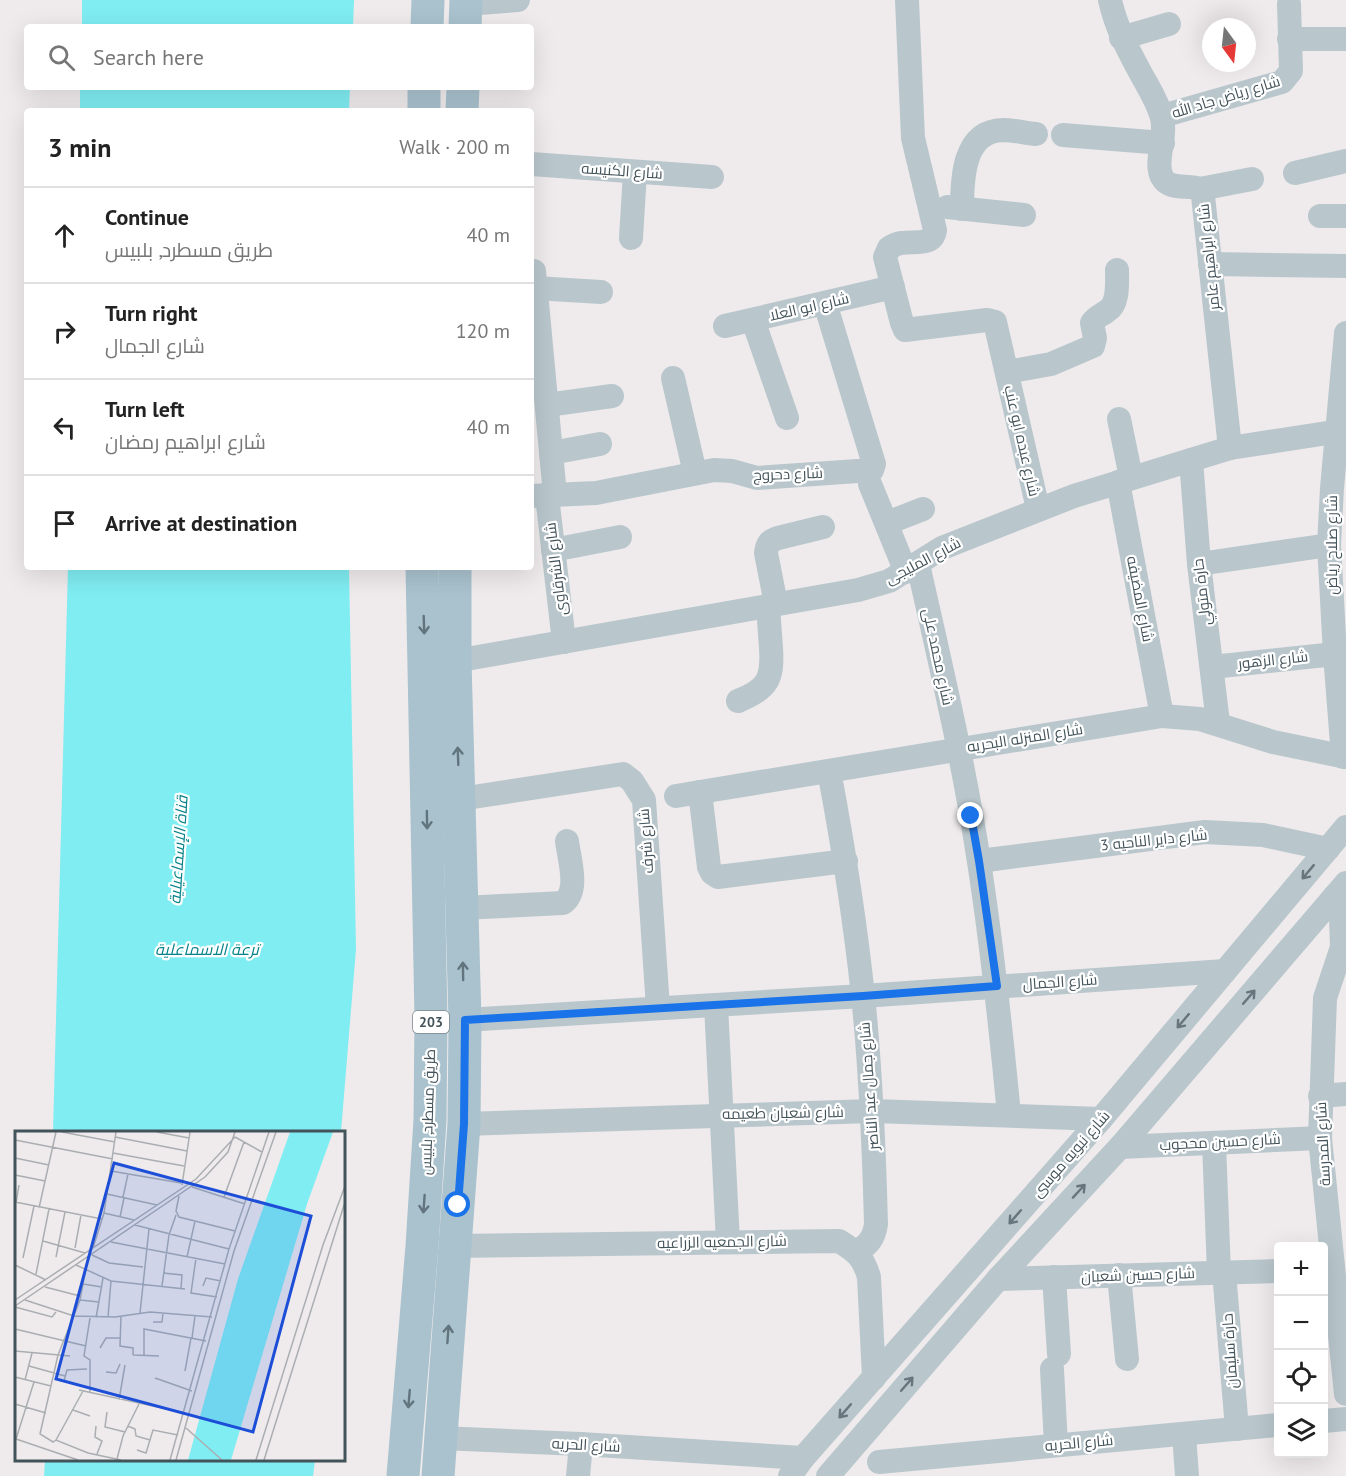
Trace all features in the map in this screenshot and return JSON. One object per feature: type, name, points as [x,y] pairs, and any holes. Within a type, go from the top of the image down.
[{"type":"main road","points":[[427,24],[428,0]]},
{"type":"main road","points":[[424,90],[424,108]]},
{"type":"main road","points":[[462,108],[463,90]]},
{"type":"main road","name":"طريق مسطرد, بلبيس","points":[[403,1476],[430,1120],[423,570]]},
{"type":"main road","name":"203","points":[[438,1476],[464,1124],[465,1020],[455,661],[455,570]]},
{"type":"street","points":[[466,10],[518,0]]},
{"type":"street","points":[[893,286],[885,256],[889,248],[900,243],[926,242],[934,236],[935,230],[913,138],[907,0]]},
{"type":"street","name":"شارع ابراهيم عامر","points":[[1110,0],[1121,38],[1153,95],[1162,116],[1164,132],[1161,177],[1173,186],[1192,186],[1200,189],[1203,196],[1230,448]]},
{"type":"street","name":"شارع رياض جاد الله","points":[[1162,116],[1282,82],[1291,71],[1288,4]]},
{"type":"street","points":[[1121,38],[1168,24]]},
{"type":"street","points":[[1289,39],[1346,39]]},
{"type":"street","points":[[962,208],[964,169],[972,145],[991,132],[1002,130],[1036,134]]},
{"type":"street","points":[[1063,135],[1163,143]]},
{"type":"street","points":[[1295,173],[1346,161]]},
{"type":"street","name":"شارع الكنيسه","points":[[534,164],[712,177]]},
{"type":"street","points":[[631,238],[635,172]]},
{"type":"street","points":[[1200,189],[1252,179]]},
{"type":"street","points":[[930,205],[1024,215]]},
{"type":"street","points":[[1320,216],[1346,216]]},
{"type":"street","points":[[1210,264],[1346,266]]},
{"type":"street","name":"شارع عبده ابو عنب","points":[[1007,372],[1051,364],[1093,346],[1095,338],[1092,323],[1098,316],[1110,310],[1114,303],[1117,270]]},
{"type":"street","name":"شارع الشرقاوى","points":[[564,642],[544,496],[551,453],[535,280],[601,292]]},
{"type":"street","name":"شارع ابو العلا","points":[[725,326],[893,286]]},
{"type":"street","name":"شارع عبده ابو عنب","points":[[893,286],[905,330],[987,320],[991,320],[997,326],[1038,509]]},
{"type":"street","name":"شارع دحروج","points":[[544,496],[621,489],[714,470],[732,471],[757,478],[872,470],[874,464],[825,303]]},
{"type":"street","points":[[753,320],[787,418]]},
{"type":"street","name":"شارع صلاح رياض","points":[[1345,757],[1335,654],[1335,560],[1346,333]]},
{"type":"street","points":[[673,378],[695,473]]},
{"type":"street","points":[[547,405],[612,396]]},
{"type":"street","name":"شارع المضيفه","points":[[1119,418],[1125,479],[1162,716]]},
{"type":"street","name":"شارع المليجى","points":[[455,661],[858,590],[889,581],[942,548],[1038,509],[1125,479],[1230,448],[1342,430]]},
{"type":"street","points":[[551,453],[600,444]]},
{"type":"street","name":"حارة متولي","points":[[1191,460],[1198,564],[1218,723]]},
{"type":"street","name":"شارع محمد على","points":[[870,484],[887,523],[912,568],[958,749],[979,861],[997,986],[1009,1115]]},
{"type":"street","points":[[887,523],[923,509]]},
{"type":"street","points":[[738,701],[753,695],[765,684],[772,670],[772,605],[766,546],[771,540],[823,527]]},
{"type":"street","points":[[553,550],[620,537]]},
{"type":"street","points":[[1198,564],[1335,560]]},
{"type":"street","name":"شارع الزهور","points":[[1212,667],[1335,654]]},
{"type":"street","name":"شارع المنزله البحريه","points":[[676,796],[1162,716],[1218,723],[1273,742],[1345,757]]},
{"type":"street","name":"شارع جمال عبد الناصر","points":[[829,771],[846,861],[863,996],[873,1111],[875,1235],[868,1245],[857,1252]]},
{"type":"street","name":"شارع شرف","points":[[460,799],[623,774],[632,781],[644,800],[658,1008]]},
{"type":"street","points":[[700,792],[709,867],[712,873],[718,876],[846,861]]},
{"type":"street","name":"شارع نبويه موسى","points":[[797,1467],[1101,1119],[1346,827]]},
{"type":"street","name":"شارع داير الناحيه 3","points":[[979,861],[1206,832],[1263,835],[1328,849]]},
{"type":"street","points":[[462,908],[563,903],[569,898],[573,888],[567,841]]},
{"type":"street","name":"شارع نبويه موسى","points":[[828,1476],[998,1279],[1120,1147],[1340,890]]},
{"type":"street","name":"شارع المدرسة","points":[[1340,890],[1342,947],[1325,998],[1320,1138],[1329,1269],[1346,1394]]},
{"type":"street","name":"شارع الجمال","points":[[465,1020],[1225,971]]},
{"type":"street","points":[[716,1005],[728,1242]]},
{"type":"street","points":[[1320,1096],[1346,1094]]},
{"type":"street","name":"شارع شعبان طعيمه","points":[[464,1124],[873,1111],[1101,1119]]},
{"type":"street","name":"شارع حسين محجوب","points":[[1120,1147],[1320,1138]]},
{"type":"street","name":"حارة سليمان","points":[[1214,1143],[1222,1272],[1237,1429]]},
{"type":"street","name":"شارع الجمعيه الزراعيه","points":[[455,1246],[840,1242],[857,1252]]},
{"type":"street","points":[[857,1252],[865,1263],[869,1277],[874,1378]]},
{"type":"street","name":"شارع حسين شعبان","points":[[998,1279],[1274,1271]]},
{"type":"street","points":[[1119,1275],[1127,1359]]},
{"type":"street","points":[[1054,1277],[1056,1445]]},
{"type":"street","points":[[1328,1421],[1346,1419]]},
{"type":"street","name":"شارع الحريه","points":[[880,1469],[1056,1445],[1274,1425]]},
{"type":"street","points":[[1184,1434],[1187,1476]]},
{"type":"street","points":[[863,1436],[873,1448],[880,1469]]},
{"type":"street","name":"شارع الحريه","points":[[440,1438],[581,1444],[797,1467]]},
{"type":"street","points":[[579,1476],[581,1444]]},
{"type":"water","points":[[82,0],[354,0],[353,24],[82,24]]},
{"type":"water","points":[[80,90],[350,90],[349,108],[80,108]]},
{"type":"water","name":"ترعة الاسماعلية","points":[[68,570],[349,570],[356,949],[341,1131],[53,1131]]},
{"type":"water","points":[[45,1461],[315,1461],[313,1476],[44,1476]]},
{"type":"route","points":[[458,1205],[464,1124],[465,1020],[997,986],[971,816]]},
{"type":"water label","name":"قناة الإسماعيلية","points":[[178,850]]}]
